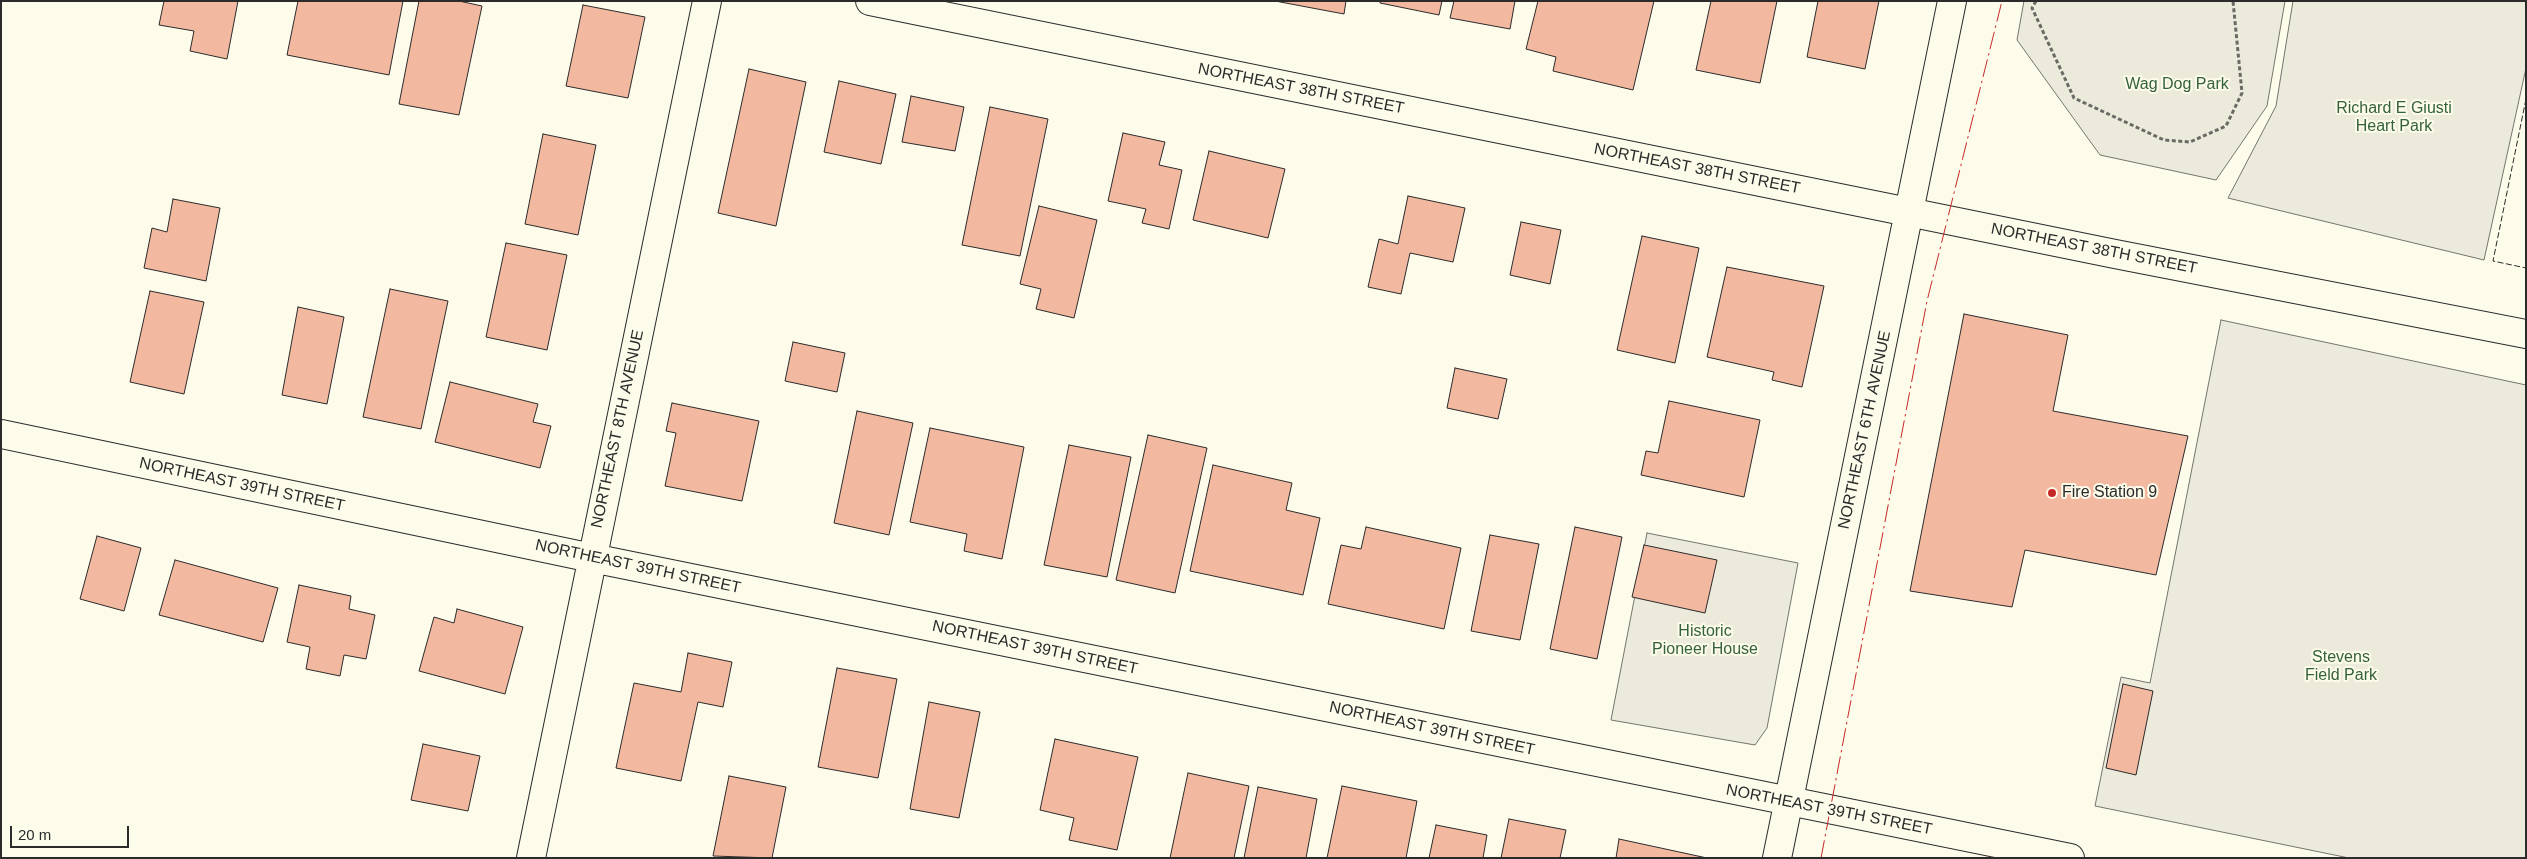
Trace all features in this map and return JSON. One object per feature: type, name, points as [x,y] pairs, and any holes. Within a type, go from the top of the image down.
[{"type":"street","name":"NORTHEAST 8TH AVENUE","points":[[531,858],[706,1]]},
{"type":"street","name":"NORTHEAST 38TH STREET","points":[[870,1],[1910,212],[2526,334]]},
{"type":"street","name":"NORTHEAST 6TH AVENUE","points":[[1777,858],[1952,1]]},
{"type":"street","name":"NORTHEAST 39TH STREET","points":[[1,434],[592,558],[2070,858]]},
{"type":"path","points":[[2036,1],[2032,8],[2074,98],[2164,140],[2190,142],[2226,126],[2242,93],[2233,1]]},
{"type":"green space","name":"Wag Dog Park","points":[[2024,1],[2285,1],[2267,106],[2216,180],[2100,155],[2017,40]]},
{"type":"green space","name":"Richard E Giusti Heart Park","points":[[2293,1],[2526,1],[2526,68],[2484,260],[2228,198],[2276,106]]},
{"type":"green space","name":"Stevens Field Park","points":[[2221,320],[2526,385],[2526,858],[2349,858],[2095,806],[2121,677],[2150,683]]},
{"type":"green space","name":"Historic Pioneer House","points":[[1647,533],[1798,563],[1767,728],[1755,745],[1611,720]]},
{"type":"building","points":[[164,1],[238,1],[227,59],[190,51],[194,31],[159,25]]},
{"type":"building","points":[[298,1],[403,1],[389,75],[287,55]]},
{"type":"building","points":[[419,1],[459,1],[482,6],[459,115],[399,104]]},
{"type":"building","points":[[1275,1],[1346,1],[1344,14]]},
{"type":"building","points":[[1380,1],[1442,1],[1439,15],[1380,3]]},
{"type":"building","points":[[1454,1],[1515,1],[1510,29],[1450,18]]},
{"type":"building","points":[[1538,1],[1654,1],[1633,90],[1553,71],[1556,57],[1526,49]]},
{"type":"building","points":[[1711,1],[1777,1],[1760,83],[1696,70]]},
{"type":"building","points":[[1818,1],[1879,1],[1865,69],[1807,57]]},
{"type":"building","points":[[583,5],[645,17],[628,98],[566,86]]},
{"type":"building","points":[[749,69],[806,82],[776,226],[718,213]]},
{"type":"building","points":[[839,81],[896,94],[881,164],[824,152]]},
{"type":"building","points":[[911,96],[964,107],[955,151],[902,142]]},
{"type":"building","points":[[990,107],[1048,119],[1020,256],[962,245]]},
{"type":"building","points":[[1123,133],[1165,142],[1159,165],[1182,170],[1169,229],[1142,223],[1146,209],[1108,201]]},
{"type":"building","points":[[543,134],[596,145],[578,235],[525,224]]},
{"type":"building","points":[[1209,151],[1285,169],[1268,238],[1193,220]]},
{"type":"building","points":[[1408,196],[1465,208],[1453,262],[1410,253],[1401,294],[1368,287],[1379,239],[1398,244]]},
{"type":"building","points":[[173,199],[220,208],[206,281],[144,268],[152,228],[167,232]]},
{"type":"building","points":[[1039,206],[1097,220],[1074,318],[1036,309],[1041,289],[1020,284]]},
{"type":"building","points":[[1521,222],[1561,230],[1550,284],[1510,275]]},
{"type":"building","points":[[1642,236],[1699,248],[1675,363],[1617,350]]},
{"type":"building","points":[[506,243],[567,255],[547,350],[486,337]]},
{"type":"building","points":[[1727,267],[1824,286],[1802,387],[1772,380],[1774,372],[1707,357]]},
{"type":"building","points":[[390,289],[448,301],[421,429],[363,417]]},
{"type":"building","points":[[150,291],[204,302],[184,394],[130,382]]},
{"type":"building","points":[[298,307],[344,317],[327,404],[282,395]]},
{"type":"building","name":"Fire Station 9","points":[[1964,314],[2068,335],[2053,411],[2188,436],[2156,575],[2025,550],[2012,607],[1910,591]]},
{"type":"building","points":[[793,342],[845,353],[837,392],[785,381]]},
{"type":"building","points":[[1455,368],[1507,379],[1498,419],[1447,408]]},
{"type":"building","points":[[450,382],[538,404],[533,422],[551,426],[540,468],[435,442]]},
{"type":"building","points":[[1669,401],[1760,420],[1744,497],[1641,475],[1646,451],[1658,453]]},
{"type":"building","points":[[672,403],[759,421],[742,501],[665,486],[676,433],[666,431]]},
{"type":"building","points":[[857,411],[913,423],[889,535],[834,523]]},
{"type":"building","points":[[930,428],[1024,447],[1002,559],[964,551],[967,534],[910,522]]},
{"type":"building","points":[[1148,435],[1207,448],[1175,593],[1116,580]]},
{"type":"building","points":[[1069,445],[1131,457],[1107,577],[1044,565]]},
{"type":"building","points":[[1213,465],[1292,483],[1286,510],[1320,518],[1303,595],[1190,571]]},
{"type":"building","points":[[1366,527],[1461,548],[1444,629],[1328,604],[1341,545],[1361,549]]},
{"type":"building","points":[[1575,527],[1622,537],[1597,659],[1550,649]]},
{"type":"building","points":[[1490,535],[1539,544],[1520,640],[1471,631]]},
{"type":"building","points":[[97,536],[141,548],[124,611],[80,599]]},
{"type":"building","points":[[1644,545],[1717,560],[1705,613],[1632,597]]},
{"type":"building","points":[[175,560],[278,588],[263,642],[159,615]]},
{"type":"building","points":[[299,585],[351,596],[349,609],[375,615],[366,659],[344,655],[340,676],[306,669],[310,647],[287,642]]},
{"type":"building","points":[[457,609],[523,627],[505,694],[419,671],[434,617],[454,623]]},
{"type":"building","points":[[688,653],[732,662],[723,707],[698,702],[681,781],[616,768],[634,683],[681,692]]},
{"type":"building","points":[[837,668],[897,679],[878,778],[818,767]]},
{"type":"building","points":[[2123,684],[2153,691],[2136,775],[2106,768]]},
{"type":"building","points":[[929,702],[980,712],[959,818],[910,809]]},
{"type":"building","points":[[1055,739],[1138,757],[1117,850],[1069,840],[1074,818],[1040,810]]},
{"type":"building","points":[[423,744],[480,756],[468,811],[411,800]]},
{"type":"building","points":[[1188,773],[1249,786],[1234,858],[1170,858]]},
{"type":"building","points":[[729,776],[786,787],[772,858],[713,856]]},
{"type":"building","points":[[1342,786],[1417,801],[1406,858],[1327,858]]},
{"type":"building","points":[[1258,787],[1317,799],[1306,858],[1244,858]]},
{"type":"building","points":[[1509,819],[1566,830],[1560,858],[1501,858]]},
{"type":"building","points":[[1436,825],[1487,835],[1483,858],[1429,858]]},
{"type":"building","points":[[1619,839],[1707,858],[1616,858]]},
{"type":"fence","points":[[2526,99],[2493,261],[2526,268]]},
{"type":"power","points":[[1821,858],[1927,301],[2002,1]]},
{"type":"place","name":"Fire Station 9","points":[[2052,493]]}]
